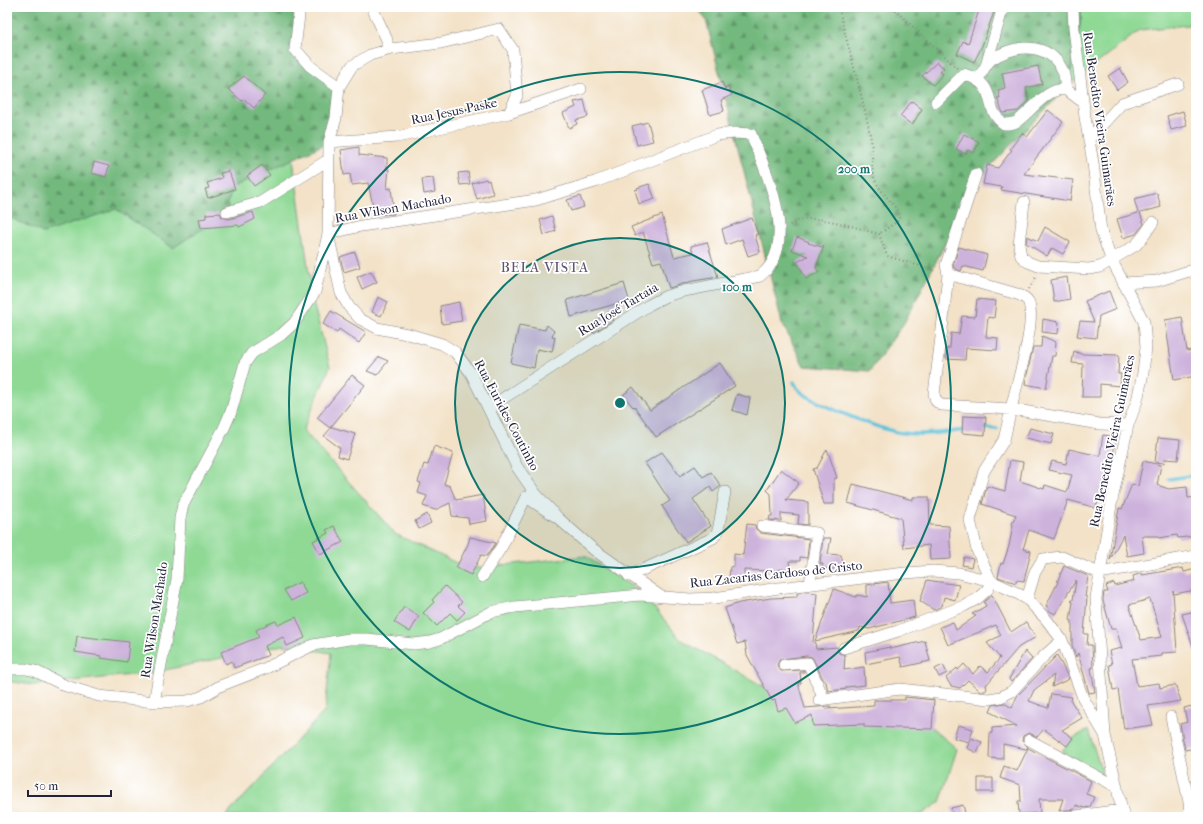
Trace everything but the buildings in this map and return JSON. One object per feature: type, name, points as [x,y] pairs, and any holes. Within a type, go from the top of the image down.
[{"type":"street","points":[[297,7],[298,15],[295,49],[310,66],[339,87],[352,66],[370,55],[387,50],[441,43],[499,29],[513,50],[517,96],[509,113]]},
{"type":"street","points":[[372,7],[387,40],[387,50]]},
{"type":"street","points":[[985,68],[1003,7]]},
{"type":"street","name":"Rua Benedito Vieira Guimarães","points":[[1073,7],[1073,22],[1101,231],[1111,259],[1144,322],[1146,347],[1137,401],[1128,425],[1099,573],[1096,598],[1105,735],[1124,814]]},
{"type":"street","points":[[978,79],[991,59],[1013,50],[1032,46],[1048,52],[1062,69],[1066,90]]},
{"type":"street","points":[[936,102],[964,74],[978,79],[986,88],[996,118],[1004,124],[1014,123],[1029,113],[1046,95],[1057,90],[1066,90],[1083,102]]},
{"type":"street","points":[[1089,139],[1122,103],[1178,84]]},
{"type":"street","name":"Rua Eurides Coutinho","points":[[339,87],[336,118],[329,142],[328,160],[330,196],[327,214],[328,234],[341,293],[349,307],[360,319],[377,328],[412,335],[442,344],[455,352],[471,373],[517,468],[535,493],[558,518]]},
{"type":"street","name":"Rua Jesus Paske","points":[[329,142],[397,137],[509,113],[581,89]]},
{"type":"street","name":"Rua Wilson Machado","points":[[154,702],[177,579],[180,518],[183,505],[231,412],[245,362],[252,353],[280,335],[294,323],[315,292],[328,234],[361,226],[536,200],[595,182],[717,135],[734,133],[750,134],[772,189],[780,234]]},
{"type":"street","points":[[227,212],[261,202],[328,160]]},
{"type":"street","points":[[976,174],[946,265],[948,274],[934,394],[936,401],[941,405],[1011,409],[1099,424],[1128,425]]},
{"type":"street","points":[[1024,202],[1019,245],[1021,256],[1028,262],[1042,266],[1089,269],[1100,267],[1136,244],[1153,222]]},
{"type":"street","name":"Rua José Tartaia","points":[[488,408],[648,305],[666,296],[760,276],[768,270],[772,263],[780,234]]},
{"type":"street","points":[[1123,283],[1157,281],[1189,271],[1196,272]]},
{"type":"street","points":[[844,648],[898,631],[964,606],[977,599],[988,589],[991,581],[977,550],[970,520],[984,470],[1004,440],[1020,377],[1029,328],[1029,304],[1024,296],[948,274]]},
{"type":"street","points":[[629,576],[713,538],[718,531],[725,492]]},
{"type":"street","points":[[482,577],[502,546],[526,497],[558,518],[593,549],[629,576],[660,596]]},
{"type":"street","points":[[762,526],[818,533],[810,584]]},
{"type":"street","points":[[1027,599],[1035,572],[1043,558],[1062,556],[1099,573],[1196,556]]},
{"type":"street","name":"Rua Zacarias Cardoso de Cristo","points":[[7,669],[26,669],[35,671],[66,686],[87,693],[120,699],[154,702],[186,701],[201,698],[220,686],[266,668],[291,655],[324,642],[366,639],[414,644],[440,639],[491,612],[514,607],[626,596],[660,596],[690,599],[714,598],[810,584],[932,571],[959,573],[991,581],[1027,599],[1046,619],[1062,640],[1083,698],[1105,735]]},
{"type":"street","points":[[784,665],[808,663],[822,699],[900,689],[989,699],[1001,697],[1012,691],[1043,657],[1062,640]]},
{"type":"street","points":[[1171,717],[1189,802],[1190,817]]},
{"type":"street","points":[[1029,740],[1117,787]]},
{"type":"street","points":[[1069,817],[1124,814]]},
{"type":"path","points":[[829,7],[839,9],[861,7]]},
{"type":"path","points":[[892,7],[964,74]]},
{"type":"path","points":[[780,234],[793,222],[813,218],[879,234],[899,220],[900,215],[898,210],[880,192],[874,177],[871,142],[839,9]]},
{"type":"path","points":[[879,234],[887,256],[948,274]]},
{"type":"path","points":[[1024,296],[1042,266]]},
{"type":"green space","points":[[7,7],[293,7],[296,40],[290,41],[289,54],[339,87],[329,142],[231,188],[227,212],[173,248],[116,209],[43,233],[7,216]]},
{"type":"green space","points":[[697,7],[1081,7],[1081,19],[1068,86],[980,177],[904,323],[870,371],[804,366],[782,323],[706,20]]},
{"type":"green space","points":[[1081,7],[1196,7],[1196,24],[1140,30],[1068,86],[1081,19]]},
{"type":"green space","points":[[296,40],[289,131],[313,302],[330,367],[303,430],[395,534],[469,569],[585,556],[642,593],[681,640],[809,712],[930,726],[957,749],[940,802],[918,817],[225,817],[325,711],[331,653],[283,645],[151,673],[33,685],[7,681],[7,176],[234,45]]},
{"type":"green space","points":[[1088,730],[1103,775],[1093,771],[1062,751],[1073,738]]},
{"type":"waterway","points":[[794,382],[799,390],[806,395],[832,409],[893,431],[919,434],[967,430]]},
{"type":"waterway","points":[[981,428],[997,429]]},
{"type":"waterway","points":[[1169,479],[1196,475]]},
{"type":"district","name":"BELA VISTA","points":[[545,267]]}]
